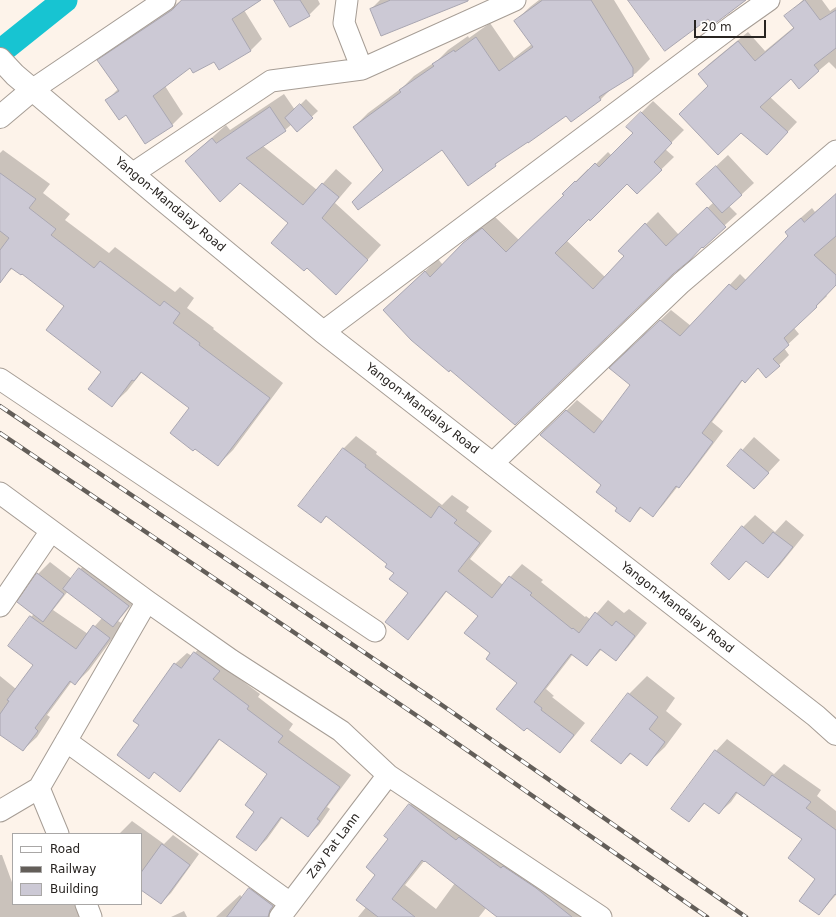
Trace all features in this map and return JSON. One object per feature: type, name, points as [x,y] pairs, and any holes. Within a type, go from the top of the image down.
[{"type":"main road","name":"Yangon-Mandalay Road","points":[[7,67],[32,90],[132,174],[323,332],[816,716],[836,734]]},
{"type":"main road","points":[[0,117],[32,90]]},
{"type":"street","points":[[32,90],[165,0]]},
{"type":"street","points":[[347,0],[344,23],[362,69]]},
{"type":"street","points":[[132,174],[271,81],[362,69],[515,0]]},
{"type":"street","points":[[323,332],[728,29],[769,0]]},
{"type":"street","points":[[492,464],[681,283],[836,151]]},
{"type":"street","points":[[0,379],[375,631]]},
{"type":"street","points":[[0,493],[147,601],[231,660],[341,731],[388,775],[601,917]]},
{"type":"street","points":[[0,606],[51,531]]},
{"type":"street","points":[[0,811],[40,788],[147,601]]},
{"type":"street","points":[[66,741],[285,910]]},
{"type":"street","name":"Zay Pat Lann","points":[[285,910],[388,775]]},
{"type":"street","points":[[40,788],[58,833]]},
{"type":"street","points":[[86,905],[91,917]]},
{"type":"building","points":[[182,0],[261,0],[232,19],[251,51],[219,70],[214,62],[193,73],[190,68],[153,96],[173,126],[145,144],[126,115],[119,120],[105,100],[119,91],[97,60],[172,10]]},
{"type":"building","points":[[274,0],[300,0],[310,16],[290,27]]},
{"type":"building","points":[[391,0],[468,1],[381,36],[370,9]]},
{"type":"building","points":[[543,0],[591,0],[633,68],[633,76],[599,97],[601,100],[571,122],[566,116],[495,164],[496,166],[468,186],[442,150],[358,210],[352,202],[383,170],[353,127],[401,92],[399,90],[434,66],[432,64],[454,50],[455,52],[476,37],[499,71],[533,47],[514,21]]},
{"type":"building","points":[[628,0],[746,0],[713,25],[708,19],[665,51]]},
{"type":"building","points":[[805,0],[820,20],[836,10],[836,48],[814,65],[819,71],[799,89],[791,79],[760,107],[788,132],[767,155],[741,133],[718,155],[679,114],[708,86],[698,74],[738,41],[755,61],[794,28],[784,16]]},
{"type":"building","points":[[300,104],[313,118],[297,132],[285,118]]},
{"type":"building","points":[[270,107],[286,131],[246,158],[303,205],[322,183],[339,197],[322,218],[368,260],[336,295],[307,268],[304,271],[271,243],[288,223],[240,183],[220,202],[185,161],[212,138],[216,143]]},
{"type":"building","points":[[641,112],[672,143],[654,162],[662,170],[637,194],[627,184],[555,253],[593,289],[624,256],[618,251],[645,223],[666,246],[707,207],[726,227],[673,274],[515,425],[450,370],[449,372],[411,340],[383,310],[425,271],[430,277],[463,243],[482,228],[506,252],[564,195],[562,194],[575,181],[576,182],[595,163],[599,167],[633,133],[626,127]]},
{"type":"building","points":[[716,166],[742,195],[722,213],[696,184]]},
{"type":"building","points":[[0,173],[36,199],[29,208],[56,229],[51,235],[94,268],[100,261],[160,306],[164,301],[180,313],[173,323],[200,343],[199,345],[270,398],[218,466],[195,449],[193,451],[170,433],[189,408],[141,372],[134,381],[132,380],[112,407],[88,389],[101,372],[46,330],[64,306],[22,274],[21,275],[11,268],[0,283],[0,250],[9,238],[0,231]]},
{"type":"building","points":[[836,194],[836,236],[814,255],[836,275],[836,285],[816,306],[817,307],[784,338],[789,345],[773,359],[780,366],[766,378],[758,368],[745,383],[742,380],[702,433],[713,442],[679,488],[676,486],[653,517],[640,507],[630,522],[615,511],[617,508],[596,492],[601,485],[540,435],[566,410],[594,433],[630,385],[609,368],[660,320],[680,336],[729,284],[736,290],[788,236],[785,232],[801,218],[804,222]]},
{"type":"building","points":[[343,448],[431,518],[439,506],[457,520],[454,523],[480,543],[458,571],[492,598],[509,576],[532,593],[530,595],[579,633],[595,612],[612,626],[616,621],[635,636],[616,661],[600,649],[587,666],[571,654],[534,702],[542,708],[541,710],[574,735],[560,753],[527,728],[524,731],[496,709],[517,683],[486,659],[490,653],[464,633],[478,616],[446,591],[408,640],[385,622],[408,593],[389,579],[394,573],[385,567],[387,564],[326,516],[321,523],[298,506]]},
{"type":"building","points":[[741,449],[769,473],[754,489],[727,466]]},
{"type":"building","points":[[742,526],[763,544],[773,532],[793,547],[768,578],[746,561],[729,580],[711,564]]},
{"type":"building","points":[[79,568],[129,606],[113,627],[63,589]]},
{"type":"building","points":[[37,573],[64,594],[43,622],[17,602]]},
{"type":"building","points":[[30,616],[76,649],[93,625],[110,638],[75,685],[70,681],[35,728],[38,731],[23,751],[0,735],[0,714],[9,701],[7,700],[33,665],[8,646]]},
{"type":"building","points":[[194,652],[220,671],[213,679],[249,706],[247,709],[283,736],[278,742],[340,787],[317,819],[320,821],[308,837],[281,817],[256,851],[236,837],[254,812],[245,805],[267,774],[219,739],[180,792],[154,772],[149,779],[117,755],[139,725],[133,721],[174,663],[181,668]]},
{"type":"building","points":[[628,693],[658,717],[649,729],[665,742],[647,766],[630,753],[621,764],[591,741]]},
{"type":"building","points":[[715,750],[764,786],[772,775],[811,802],[806,808],[836,830],[836,895],[835,894],[819,915],[799,901],[815,879],[788,858],[802,839],[736,792],[719,814],[704,803],[689,822],[671,809]]},
{"type":"building","points":[[409,804],[456,840],[459,837],[501,868],[503,866],[536,888],[572,917],[497,917],[422,860],[392,899],[415,917],[378,917],[356,900],[375,875],[366,867],[388,839],[384,836]]},
{"type":"building","points":[[162,844],[190,865],[161,904],[142,891],[142,872]]},
{"type":"building","points":[[249,888],[273,906],[268,917],[227,917]]},
{"type":"waterway","points":[[0,52],[65,0]]},
{"type":"railway","points":[[0,406],[439,703],[746,917]]},
{"type":"railway","points":[[0,433],[435,728],[707,917]]}]
